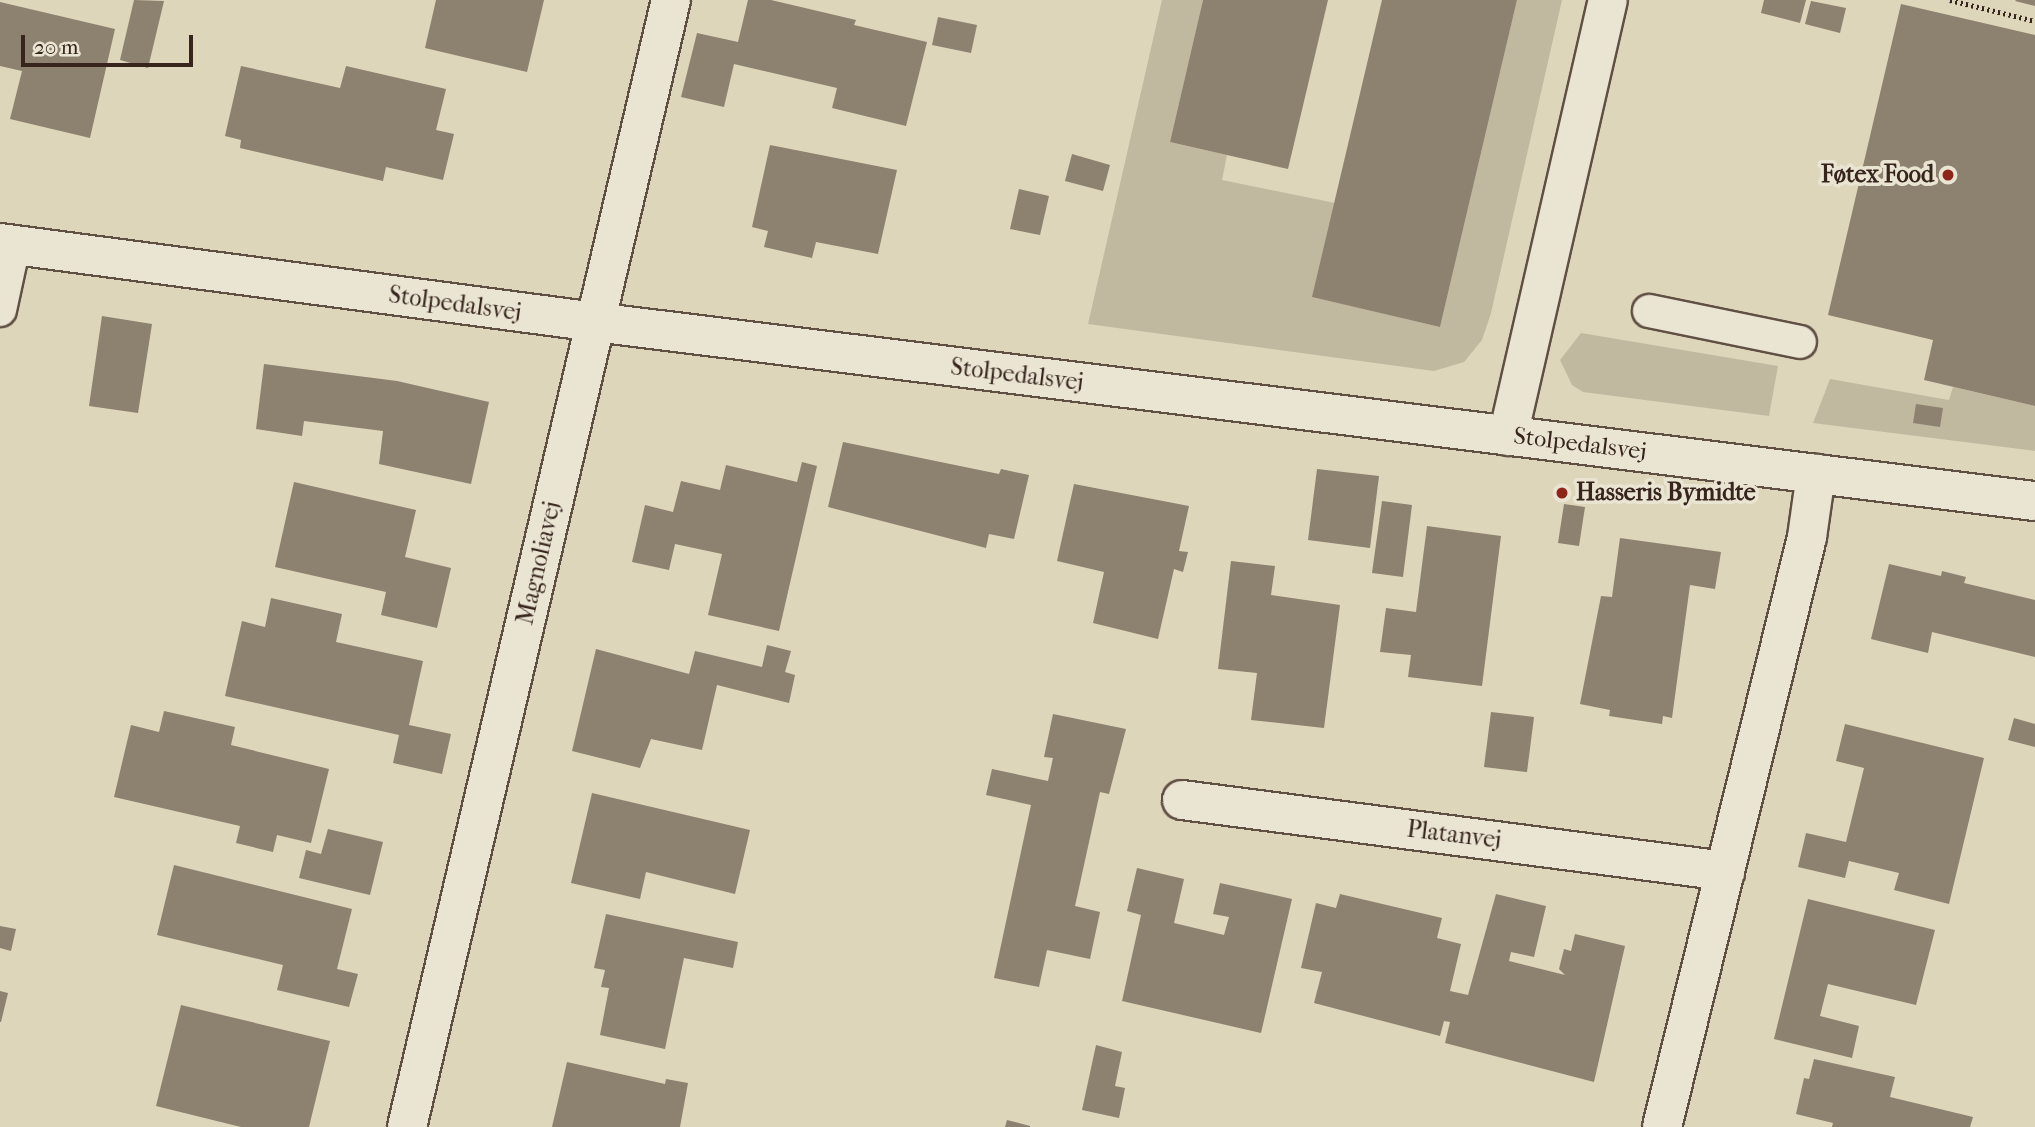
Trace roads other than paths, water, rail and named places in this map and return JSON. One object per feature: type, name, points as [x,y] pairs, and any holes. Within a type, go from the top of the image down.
[{"type":"street","name":"Magnoliavej","points":[[407,1127],[671,0]]},
{"type":"street","points":[[1508,436],[1608,0]]},
{"type":"street","name":"Stolpedalsvej","points":[[7,244],[595,322],[2035,501]]},
{"type":"street","points":[[1662,1127],[1807,537],[1816,474]]},
{"type":"street","name":"Platanvej","points":[[1182,800],[1725,870]]},
{"type":"lane","points":[[0,310],[7,244]]},
{"type":"lane","points":[[1649,311],[1800,342]]},
{"type":"place","name":"Føtex Food","points":[[1948,175]]},
{"type":"place","name":"Hasseris Bymidte","points":[[1562,493]]}]
